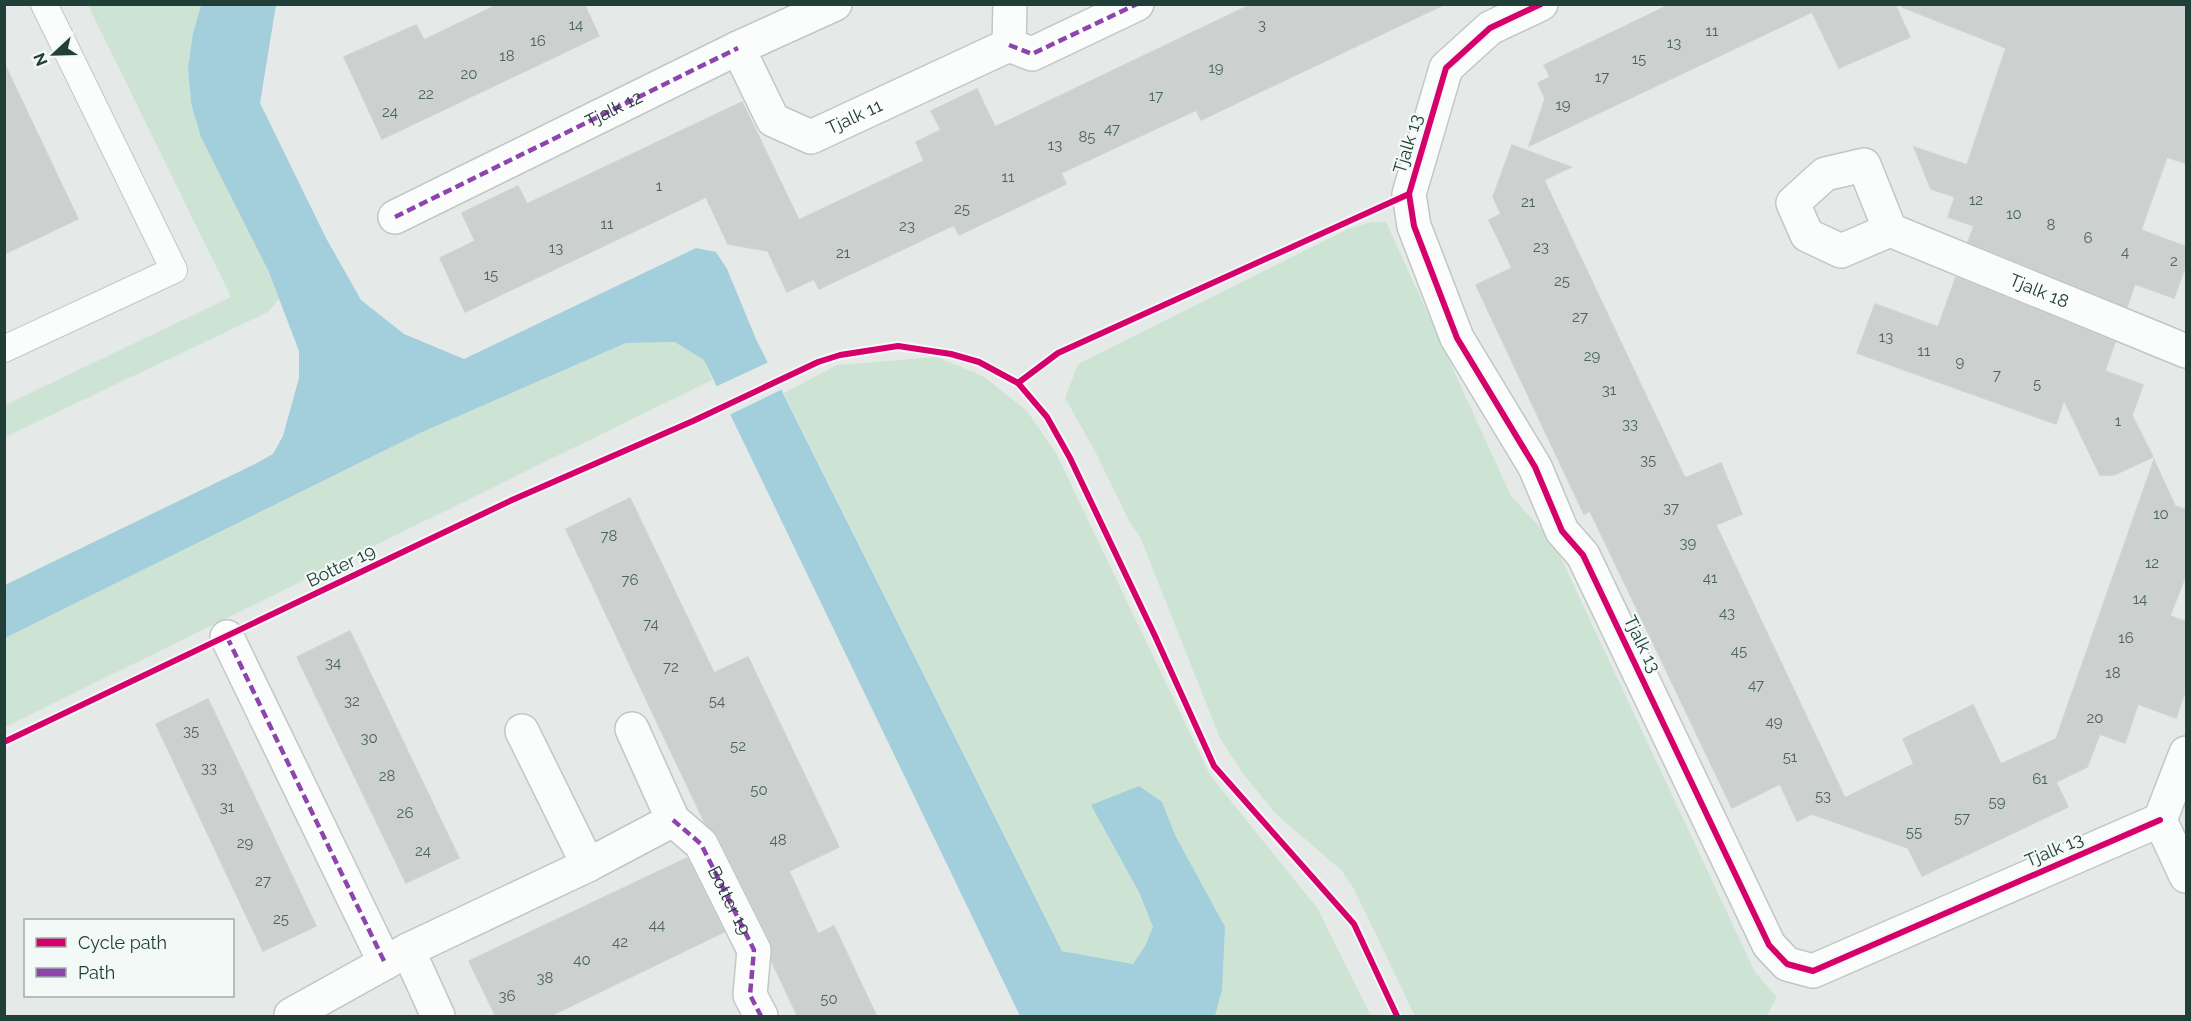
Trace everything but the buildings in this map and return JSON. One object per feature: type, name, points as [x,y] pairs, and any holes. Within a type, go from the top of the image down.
[{"type":"street","name":"Tjalk 12","points":[[395,217],[738,48],[835,4]]},
{"type":"street","points":[[1010,4],[1009,45],[1032,54],[1137,4]]},
{"type":"street","name":"Tjalk 13","points":[[1541,4],[1490,28],[1446,68],[1409,194],[1414,226],[1457,338],[1535,467],[1562,531],[1583,555],[1770,945],[1787,964],[1813,971],[2160,820]]},
{"type":"street","name":"Tjalk 11","points":[[738,48],[773,120],[812,137],[1009,45]]},
{"type":"street","name":"Tjalk 18","points":[[1890,230],[2187,351]]},
{"type":"street","points":[[227,637],[397,957],[438,1017]]},
{"type":"street","name":"Botter 19","points":[[632,729],[673,820],[701,844],[754,950],[756,1006]]},
{"type":"street","points":[[522,731],[588,865]]},
{"type":"street","points":[[2187,753],[2160,820],[2187,876]]},
{"type":"street","points":[[291,1017],[397,957],[588,865],[673,820]]},
{"type":"lane","points":[[4,349],[174,270],[44,4]]},
{"type":"green space","points":[[88,5],[201,5],[193,33],[188,68],[191,103],[268,270],[279,299],[268,312],[5,437],[5,405],[231,297]]},
{"type":"green space","points":[[1371,222],[1386,222],[1511,496],[1553,541],[1755,972],[1777,997],[1767,1016],[1415,1016],[1354,889],[1342,871],[1274,812],[1241,771],[1220,738],[1140,537],[1128,519],[1095,451],[1065,398],[1078,364],[1348,229]]},
{"type":"green space","points":[[676,342],[704,360],[712,380],[5,727],[5,638],[420,433],[626,343]]},
{"type":"green space","points":[[937,357],[983,376],[1027,411],[1056,453],[1210,775],[1318,909],[1371,1016],[1215,1016],[1222,990],[1176,837],[1162,802],[1139,892],[1153,927],[1145,946],[1133,964],[1062,951],[784,393],[837,365]]},
{"type":"water","points":[[201,5],[276,5],[260,103],[326,238],[361,300],[404,334],[464,359],[696,248],[716,252],[727,269],[756,339],[1062,951],[1133,964],[1145,946],[1153,927],[1139,892],[1091,805],[1139,786],[1162,802],[1176,837],[1225,927],[1222,990],[1215,1016],[1020,1016],[704,360],[675,342],[626,343],[420,433],[5,638],[5,585],[255,464],[273,454],[283,436],[299,378],[299,351],[268,270],[201,137],[191,103],[188,68],[193,33]]},
{"type":"pier","points":[[771,361],[785,388],[727,416],[713,388]]},
{"type":"marked path","points":[[1009,45],[1032,54],[1137,4]]},
{"type":"marked path","points":[[395,217],[738,48]]},
{"type":"marked path","points":[[227,637],[385,963]]},
{"type":"marked path","points":[[673,820],[701,844],[754,950],[750,995],[761,1016]]},
{"type":"cycle path","points":[[1541,4],[1490,28],[1446,68],[1409,194],[1414,226],[1457,338],[1535,467],[1562,531],[1583,555],[1769,945],[1787,964],[1813,971],[2160,820]]},
{"type":"cycle path","points":[[1018,383],[1058,353],[1409,194]]},
{"type":"cycle path","points":[[4,742],[512,500],[693,421],[818,362],[840,355],[898,346],[951,354],[979,362],[1018,383],[1047,417],[1070,458],[1214,766],[1354,924],[1397,1016]]}]
